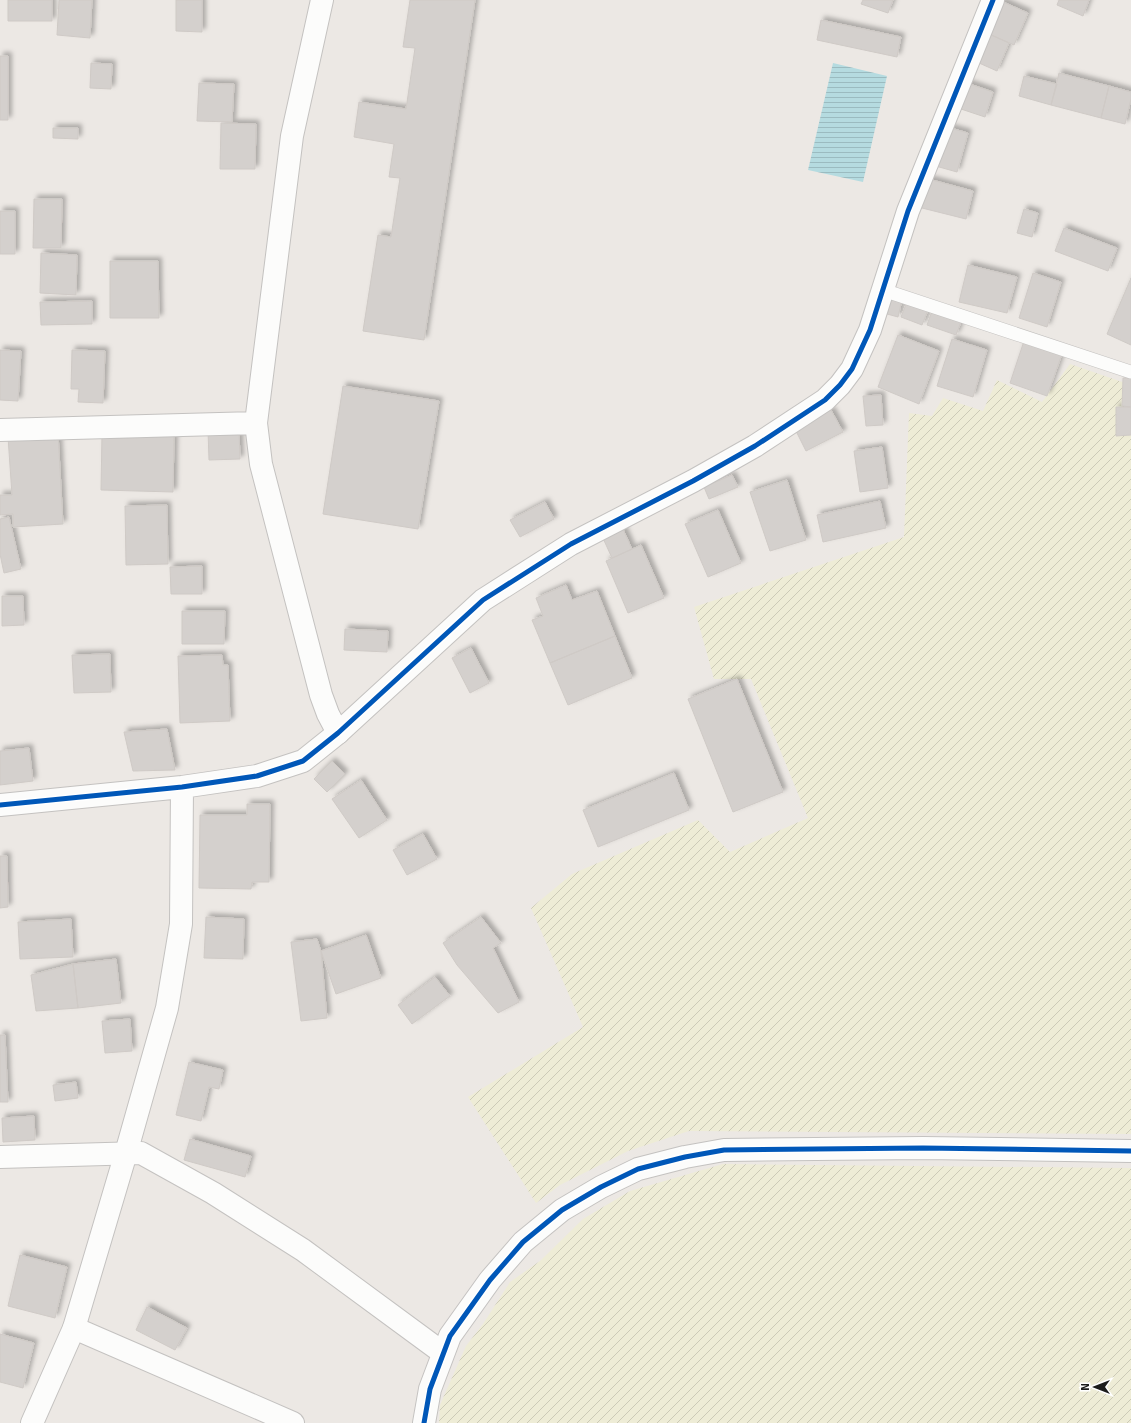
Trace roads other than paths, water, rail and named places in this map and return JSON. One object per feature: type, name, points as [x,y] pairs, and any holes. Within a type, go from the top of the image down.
[{"type":"street","points":[[322,0],[292,136],[256,423],[260,464],[321,695],[328,714],[338,733]]},
{"type":"street","points":[[0,805],[182,787],[257,776],[303,761],[338,733],[483,600],[571,544],[693,481],[755,446],[825,400],[840,385],[852,369],[870,330],[908,211],[993,0]]},
{"type":"street","points":[[0,430],[256,423]]},
{"type":"street","points":[[32,1423],[74,1328],[167,1008],[181,924],[182,787]]},
{"type":"street","points":[[424,1423],[430,1389],[450,1336],[490,1280],[523,1242],[562,1210],[601,1187],[638,1169],[685,1157],[724,1150],[923,1148],[1131,1151]]},
{"type":"street","points":[[0,1157],[141,1153],[219,1197],[303,1250],[443,1353]]},
{"type":"street","points":[[74,1328],[293,1423]]},
{"type":"lane","points":[[883,290],[1131,372]]},
{"type":"water","points":[[833,63],[887,76],[863,182],[808,170]]}]
